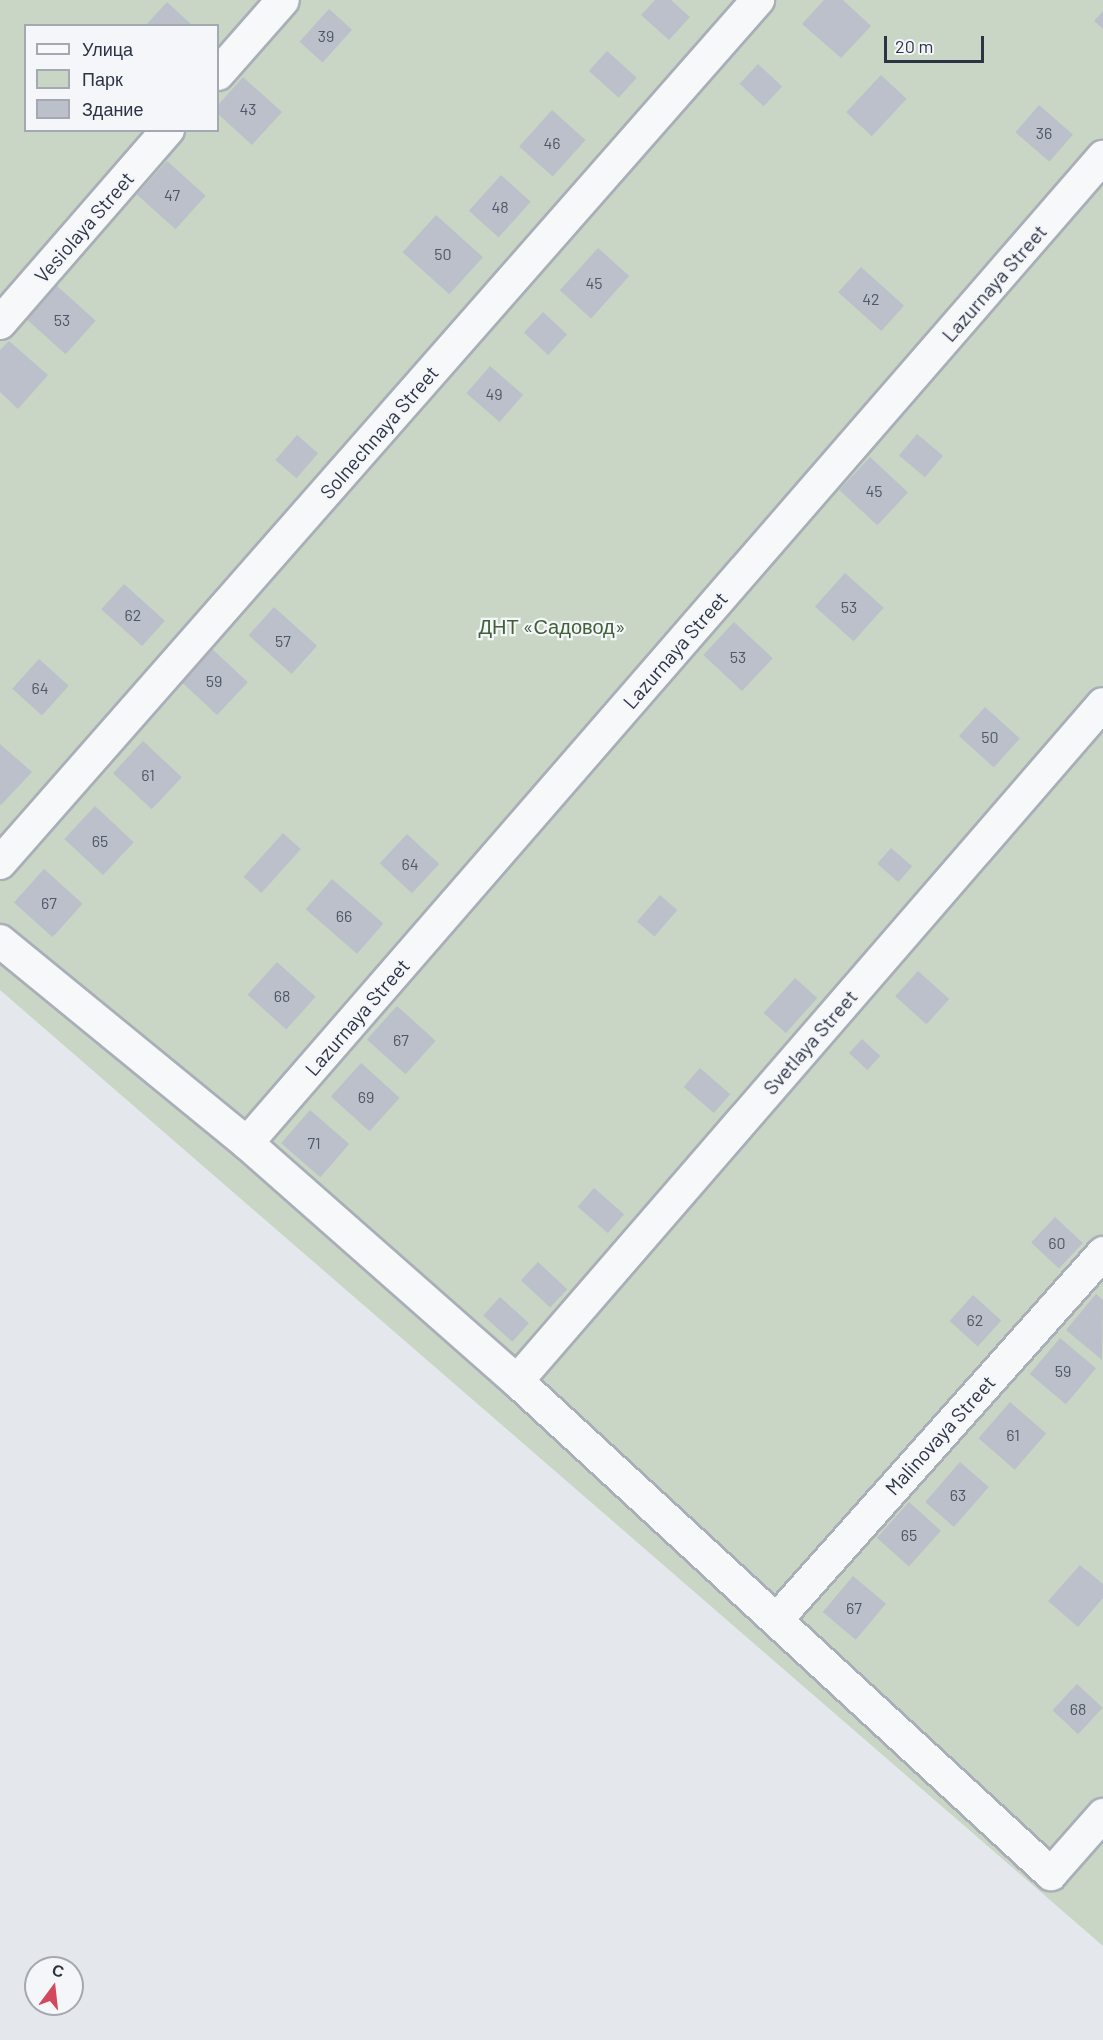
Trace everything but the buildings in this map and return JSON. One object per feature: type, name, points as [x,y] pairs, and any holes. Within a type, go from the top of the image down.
[{"type":"street","points":[[219,73],[283,0]]},
{"type":"street","name":"Solnechnaya Street","points":[[0,863],[758,0]]},
{"type":"street","name":"Vesiolaya Street","points":[[0,323],[166,132]]},
{"type":"street","name":"Lazurnaya Street","points":[[247,1143],[1103,157]]},
{"type":"street","name":"Svetlaya Street","points":[[517,1381],[1103,704]]},
{"type":"street","points":[[0,941],[247,1143],[517,1381],[778,1618],[1051,1874],[1103,1815]]},
{"type":"street","name":"Malinovaya Street","points":[[778,1618],[1103,1253]]},
{"type":"green space","name":"ДНТ «Садовод»","points":[[0,0],[1103,0],[1103,1946],[0,990]]}]
